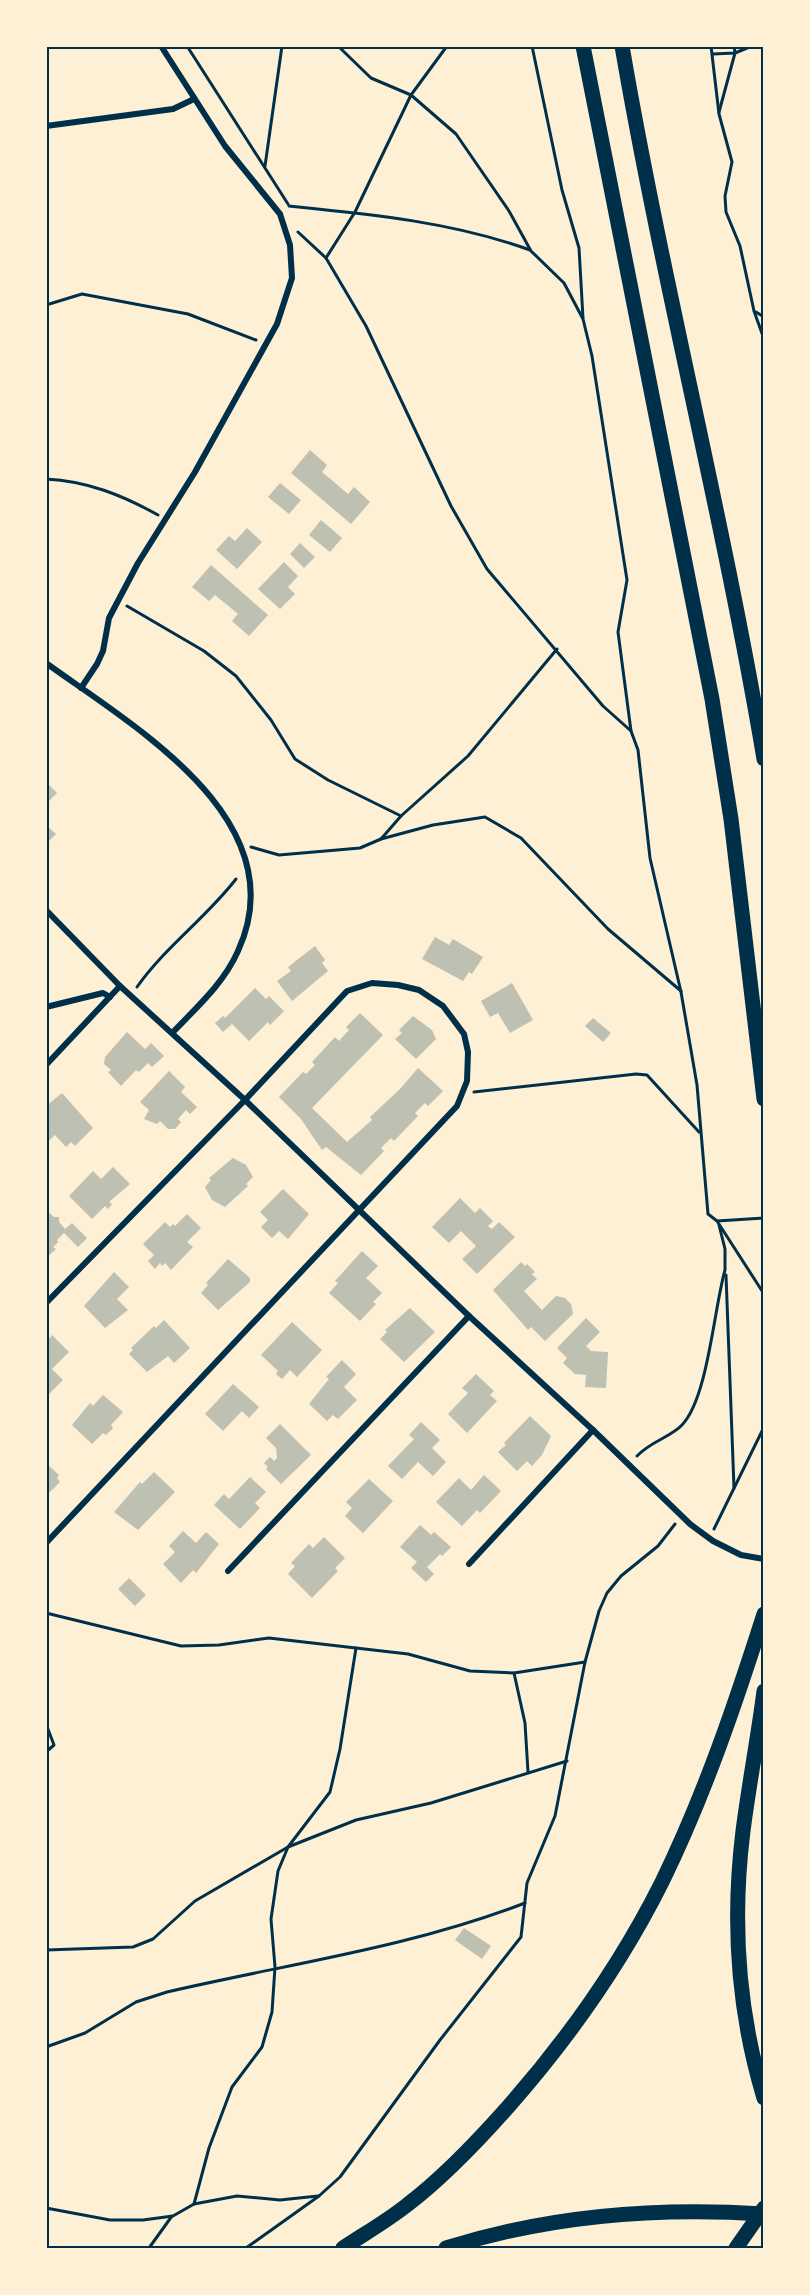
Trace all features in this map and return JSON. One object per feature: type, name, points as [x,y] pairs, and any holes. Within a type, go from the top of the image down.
[{"type":"highway","points":[[583,46],[712,699],[737,866],[764,1099]]},
{"type":"highway","points":[[624,46],[625,63],[718,511],[764,759]]},
{"type":"highway","points":[[343,2248],[408,2205],[479,2140],[534,2078],[586,2006],[632,1936],[666,1872],[720,1745],[764,1614]]},
{"type":"highway","points":[[764,1691],[743,1833],[738,1918],[743,2011],[764,2098]]},
{"type":"highway","points":[[736,2248],[764,2208]]},
{"type":"highway","points":[[446,2248],[526,2228],[643,2213],[764,2214]]},
{"type":"street","points":[[81,688],[103,651],[109,618],[117,601],[195,472],[277,324],[292,278],[290,245],[280,214],[225,146],[160,46]]},
{"type":"street","points":[[46,126],[173,109],[194,99]]},
{"type":"street","points":[[46,663],[163,748],[196,779],[219,805],[240,844],[246,865],[251,901],[246,928],[238,951],[220,982],[173,1032]]},
{"type":"street","points":[[46,910],[120,986],[173,1032],[362,1210],[469,1316],[593,1430],[681,1516],[710,1539],[741,1555],[764,1559]]},
{"type":"street","points":[[46,1303],[245,1100],[347,992],[372,983],[419,990],[452,1016],[464,1034],[468,1052],[467,1081],[457,1106],[362,1210],[46,1543]]},
{"type":"street","points":[[46,1065],[120,986]]},
{"type":"street","points":[[46,1007],[103,993],[110,997]]},
{"type":"street","points":[[228,1571],[469,1316]]},
{"type":"street","points":[[469,1564],[593,1430]]},
{"type":"path","points":[[187,46],[290,206]]},
{"type":"path","points":[[265,168],[282,46]]},
{"type":"path","points":[[338,46],[371,78],[411,95],[456,134],[509,211],[531,251],[564,283],[583,319]]},
{"type":"path","points":[[326,258],[354,212],[411,95],[447,46]]},
{"type":"path","points":[[532,46],[562,190],[579,248],[583,319],[592,356],[627,580],[618,632],[632,731],[638,750],[650,858],[681,992],[697,1085],[708,1214],[717,1221],[764,1294]]},
{"type":"path","points":[[711,46],[719,114],[732,162],[725,196],[726,212],[740,246],[754,311],[764,339]]},
{"type":"path","points":[[719,114],[735,53],[734,46]]},
{"type":"path","points":[[713,54],[735,53],[752,46]]},
{"type":"path","points":[[271,203],[354,212],[463,231],[531,251]]},
{"type":"path","points":[[280,214],[326,258],[366,326],[451,506],[487,568],[603,706],[632,731]]},
{"type":"path","points":[[46,305],[82,294],[188,314],[265,344]]},
{"type":"path","points":[[754,311],[764,317]]},
{"type":"path","points":[[46,479],[70,480],[123,495],[165,519]]},
{"type":"path","points":[[117,601],[204,651],[236,676],[271,720],[295,759],[328,780],[401,816]]},
{"type":"path","points":[[381,839],[401,816],[468,756],[557,649]]},
{"type":"path","points":[[240,844],[279,855],[360,848],[381,839],[433,825],[485,817],[521,838],[608,929],[681,992]]},
{"type":"path","points":[[131,996],[151,968],[183,933],[214,908],[246,865]]},
{"type":"path","points":[[463,1094],[636,1074],[647,1076],[700,1132]]},
{"type":"path","points":[[717,1221],[764,1218]]},
{"type":"path","points":[[717,1221],[725,1250],[734,1488]]},
{"type":"path","points":[[629,1465],[645,1447],[682,1425],[695,1402],[725,1270]]},
{"type":"path","points":[[710,1539],[764,1427]]},
{"type":"path","points":[[246,2248],[319,2196],[340,2177],[440,2040],[521,1937],[530,1871],[555,1816],[592,1632],[607,1593],[621,1576],[658,1546],[681,1516]]},
{"type":"path","points":[[46,1613],[181,1646],[219,1645],[269,1638],[408,1654],[470,1671],[514,1673],[585,1662]]},
{"type":"path","points":[[195,2204],[208,2148],[232,2087],[262,2047],[272,2012],[274,1970],[272,1919],[278,1871],[288,1847],[330,1792],[340,1749],[356,1648]]},
{"type":"path","points":[[514,1673],[525,1723],[528,1772]]},
{"type":"path","points":[[46,1724],[54,1745],[46,1752]]},
{"type":"path","points":[[46,1950],[133,1947],[153,1939],[195,1901],[288,1847],[356,1820],[431,1803],[567,1761]]},
{"type":"path","points":[[46,2047],[86,2033],[136,2002],[213,1981],[413,1941],[482,1920],[525,1903]]},
{"type":"path","points":[[149,2248],[173,2216],[195,2204],[237,2196],[280,2200],[319,2196]]},
{"type":"path","points":[[46,2208],[110,2220],[173,2216]]},
{"type":"building","points":[[310,450],[327,465],[322,472],[348,494],[354,487],[370,502],[351,524],[291,473]]},
{"type":"building","points":[[280,483],[301,500],[289,514],[268,497]]},
{"type":"building","points":[[321,520],[342,538],[330,552],[309,535]]},
{"type":"building","points":[[247,528],[262,542],[237,569],[216,550],[229,536],[235,541]]},
{"type":"building","points":[[300,543],[315,557],[304,568],[290,554]]},
{"type":"building","points":[[284,562],[298,576],[288,587],[295,594],[280,609],[258,589]]},
{"type":"building","points":[[211,565],[268,615],[249,636],[232,621],[238,614],[215,595],[209,601],[192,587]]},
{"type":"building","points":[[46,782],[57,793],[46,804]]},
{"type":"building","points":[[46,825],[56,834],[46,844]]},
{"type":"building","points":[[435,937],[449,945],[453,939],[483,957],[472,974],[469,972],[463,981],[422,959]]},
{"type":"building","points":[[315,946],[325,960],[322,963],[328,971],[292,1001],[277,981],[291,971],[288,967]]},
{"type":"building","points":[[512,983],[533,1020],[510,1033],[498,1013],[490,1017],[481,1001]]},
{"type":"building","points":[[255,988],[266,999],[269,996],[284,1011],[270,1025],[268,1022],[249,1041],[232,1024],[223,1032],[215,1023],[223,1016],[225,1018]]},
{"type":"building","points":[[360,1013],[383,1035],[312,1108],[347,1142],[372,1120],[370,1117],[400,1089],[418,1068],[443,1091],[428,1106],[425,1103],[415,1113],[418,1116],[394,1141],[391,1138],[381,1148],[384,1151],[361,1175],[326,1147],[322,1150],[301,1119],[279,1097],[303,1072],[306,1074],[315,1065],[312,1062],[335,1037],[339,1041],[349,1030],[346,1027]]},
{"type":"building","points":[[413,1016],[432,1030],[436,1039],[416,1059],[395,1039],[402,1033],[399,1030]]},
{"type":"building","points":[[593,1018],[611,1033],[603,1042],[585,1026]]},
{"type":"building","points":[[127,1032],[145,1049],[151,1043],[164,1056],[152,1067],[148,1063],[139,1072],[136,1070],[121,1086],[108,1072],[111,1070],[104,1064],[105,1057]]},
{"type":"building","points":[[169,1071],[185,1087],[181,1092],[197,1107],[190,1114],[186,1110],[178,1119],[181,1122],[175,1129],[168,1129],[160,1121],[157,1124],[144,1119],[149,1110],[140,1102]]},
{"type":"building","points":[[62,1093],[93,1128],[75,1146],[71,1142],[66,1147],[55,1135],[46,1143],[46,1106]]},
{"type":"building","points":[[233,1158],[246,1165],[253,1177],[246,1184],[248,1186],[225,1207],[212,1200],[205,1187],[211,1180],[209,1178]]},
{"type":"building","points":[[113,1167],[130,1184],[109,1202],[112,1204],[108,1209],[105,1206],[92,1219],[69,1196],[93,1171],[101,1179]]},
{"type":"building","points":[[283,1189],[309,1214],[288,1239],[279,1231],[272,1238],[261,1227],[268,1220],[260,1212]]},
{"type":"building","points":[[460,1198],[475,1213],[480,1208],[493,1221],[488,1226],[492,1229],[499,1222],[515,1237],[477,1274],[462,1259],[476,1246],[461,1231],[449,1243],[432,1227]]},
{"type":"building","points":[[46,1210],[54,1217],[59,1217],[59,1222],[65,1229],[72,1223],[87,1238],[78,1247],[64,1233],[53,1247],[56,1249],[46,1258]]},
{"type":"building","points":[[187,1214],[201,1228],[187,1242],[193,1247],[171,1270],[165,1263],[162,1266],[160,1263],[155,1269],[148,1261],[154,1255],[143,1244],[165,1222],[170,1227],[173,1224],[175,1226]]},
{"type":"building","points":[[362,1251],[378,1266],[366,1278],[382,1293],[373,1302],[376,1304],[360,1321],[329,1293],[338,1283],[335,1281]]},
{"type":"building","points":[[228,1259],[250,1278],[250,1282],[218,1310],[201,1293],[208,1285],[206,1283]]},
{"type":"building","points":[[521,1262],[525,1266],[527,1264],[535,1272],[532,1274],[537,1279],[524,1291],[542,1310],[556,1296],[565,1298],[571,1304],[573,1314],[545,1341],[531,1327],[528,1330],[493,1290]]},
{"type":"building","points":[[114,1272],[129,1287],[117,1299],[128,1310],[105,1328],[84,1306]]},
{"type":"building","points":[[410,1308],[435,1332],[404,1362],[380,1339],[387,1332],[385,1330]]},
{"type":"building","points":[[586,1318],[600,1332],[586,1346],[591,1351],[608,1352],[606,1388],[585,1387],[586,1375],[575,1374],[563,1363],[567,1358],[557,1348]]},
{"type":"building","points":[[164,1320],[190,1348],[174,1363],[168,1356],[147,1372],[129,1354],[133,1350],[131,1348],[154,1326],[156,1328]]},
{"type":"building","points":[[292,1322],[322,1350],[297,1377],[290,1370],[282,1379],[276,1374],[278,1371],[261,1355]]},
{"type":"building","points":[[52,1335],[69,1352],[52,1369],[63,1380],[48,1395],[46,1337],[50,1338]]},
{"type":"building","points":[[342,1360],[356,1374],[344,1387],[357,1400],[338,1419],[333,1415],[327,1421],[309,1404],[329,1379],[326,1377]]},
{"type":"building","points":[[476,1374],[494,1391],[490,1395],[497,1401],[467,1433],[448,1414],[468,1393],[462,1388]]},
{"type":"building","points":[[233,1384],[259,1407],[249,1418],[242,1411],[223,1431],[205,1414]]},
{"type":"building","points":[[103,1395],[123,1412],[111,1425],[113,1428],[106,1435],[103,1433],[92,1444],[72,1425],[90,1403],[93,1406]]},
{"type":"building","points":[[530,1416],[551,1436],[542,1455],[532,1466],[527,1461],[517,1471],[498,1452]]},
{"type":"building","points":[[421,1422],[440,1440],[432,1448],[446,1462],[433,1476],[418,1462],[402,1479],[388,1466],[414,1439],[409,1435]]},
{"type":"building","points":[[280,1424],[311,1455],[281,1484],[266,1469],[268,1467],[264,1463],[270,1457],[274,1461],[277,1458],[276,1448],[266,1438]]},
{"type":"building","points":[[46,1463],[59,1475],[57,1478],[60,1482],[46,1496]]},
{"type":"building","points":[[154,1472],[175,1492],[138,1530],[114,1512],[140,1482],[142,1484]]},
{"type":"building","points":[[484,1475],[501,1491],[480,1513],[477,1510],[462,1526],[436,1502],[459,1478],[471,1490]]},
{"type":"building","points":[[250,1477],[266,1492],[255,1503],[260,1508],[240,1529],[214,1505],[224,1494],[229,1499]]},
{"type":"building","points":[[369,1479],[393,1501],[363,1533],[345,1516],[352,1508],[346,1502]]},
{"type":"building","points":[[420,1525],[431,1535],[434,1532],[451,1547],[427,1567],[434,1574],[426,1582],[411,1568],[417,1562],[400,1547]]},
{"type":"building","points":[[183,1531],[196,1543],[206,1532],[219,1544],[196,1573],[193,1570],[181,1583],[163,1564],[175,1552],[169,1546]]},
{"type":"building","points":[[324,1537],[345,1558],[335,1568],[338,1571],[312,1598],[288,1574],[295,1566],[291,1563],[309,1544],[313,1548]]},
{"type":"building","points":[[129,1578],[146,1595],[135,1606],[118,1589]]},
{"type":"building","points":[[464,1928],[491,1946],[482,1959],[455,1940]]}]
